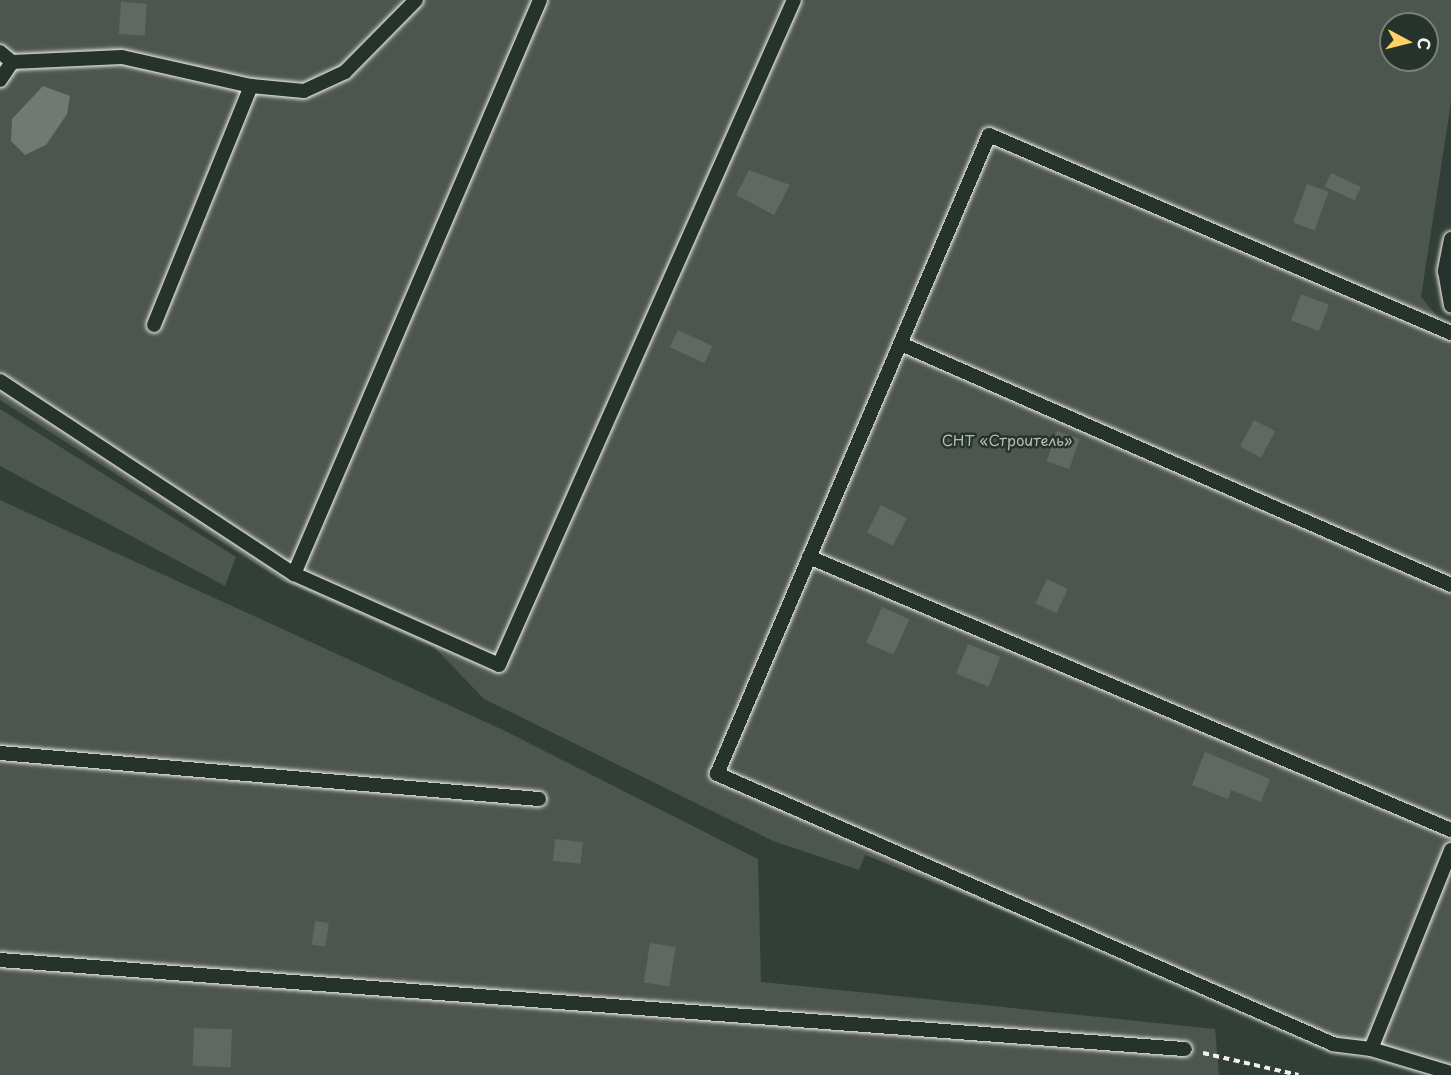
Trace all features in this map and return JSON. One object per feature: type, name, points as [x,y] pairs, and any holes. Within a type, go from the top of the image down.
[{"type":"lane","points":[[0,52],[12,62],[122,57],[251,86],[304,91],[345,72],[416,0]]},
{"type":"lane","points":[[294,574],[540,0]]},
{"type":"lane","points":[[0,381],[294,574],[499,665],[794,0]]},
{"type":"lane","points":[[0,80],[12,62]]},
{"type":"lane","points":[[154,325],[251,86]]},
{"type":"lane","points":[[1451,333],[989,135],[717,774],[1333,1044],[1371,1049],[1451,1073]]},
{"type":"lane","points":[[1451,239],[1445,271],[1451,305]]},
{"type":"lane","points":[[900,344],[1451,585]]},
{"type":"lane","points":[[809,557],[1451,830]]},
{"type":"lane","points":[[0,753],[539,799]]},
{"type":"lane","points":[[1371,1049],[1451,850]]},
{"type":"lane","points":[[0,960],[1185,1049]]},
{"type":"path","points":[[1185,1049],[1298,1075]]},
{"type":"green space","name":"СНТ «Строитель»","points":[[0,0],[1451,0],[1451,102],[1421,297],[1451,333],[1451,1071],[1266,1016],[865,855],[859,870],[773,841],[484,699],[434,647],[281,580],[0,400]]},
{"type":"green space","points":[[0,409],[236,557],[225,586],[0,466]]},
{"type":"green space","points":[[0,500],[501,729],[758,859],[761,982],[1215,1029],[1219,1075],[0,1075]]},
{"type":"shaded area","points":[[43,86],[70,96],[67,114],[46,145],[25,155],[11,141],[12,119]]},
{"type":"building","points":[[121,2],[147,4],[145,36],[119,34]]},
{"type":"building","points":[[749,170],[790,185],[774,215],[736,195]]},
{"type":"building","points":[[1331,173],[1361,187],[1355,201],[1325,187]]},
{"type":"building","points":[[1307,184],[1329,192],[1315,230],[1293,223]]},
{"type":"building","points":[[1301,294],[1329,305],[1319,331],[1291,320]]},
{"type":"building","points":[[678,330],[712,346],[704,363],[670,347]]},
{"type":"building","points":[[1254,420],[1275,431],[1261,458],[1240,446]]},
{"type":"building","points":[[1057,431],[1080,439],[1069,469],[1047,461]]},
{"type":"building","points":[[881,505],[907,518],[893,546],[867,533]]},
{"type":"building","points":[[1047,579],[1068,589],[1056,613],[1036,603]]},
{"type":"building","points":[[882,607],[909,619],[894,655],[866,643]]},
{"type":"building","points":[[968,644],[1000,657],[988,687],[956,674]]},
{"type":"building","points":[[1205,752],[1270,779],[1261,802],[1231,790],[1228,799],[1192,785]]},
{"type":"building","points":[[555,839],[583,842],[581,864],[553,861]]},
{"type":"building","points":[[315,921],[329,923],[326,947],[312,945]]},
{"type":"building","points":[[650,943],[676,947],[669,987],[644,983]]},
{"type":"building","points":[[194,1028],[232,1029],[231,1067],[193,1066]]}]
